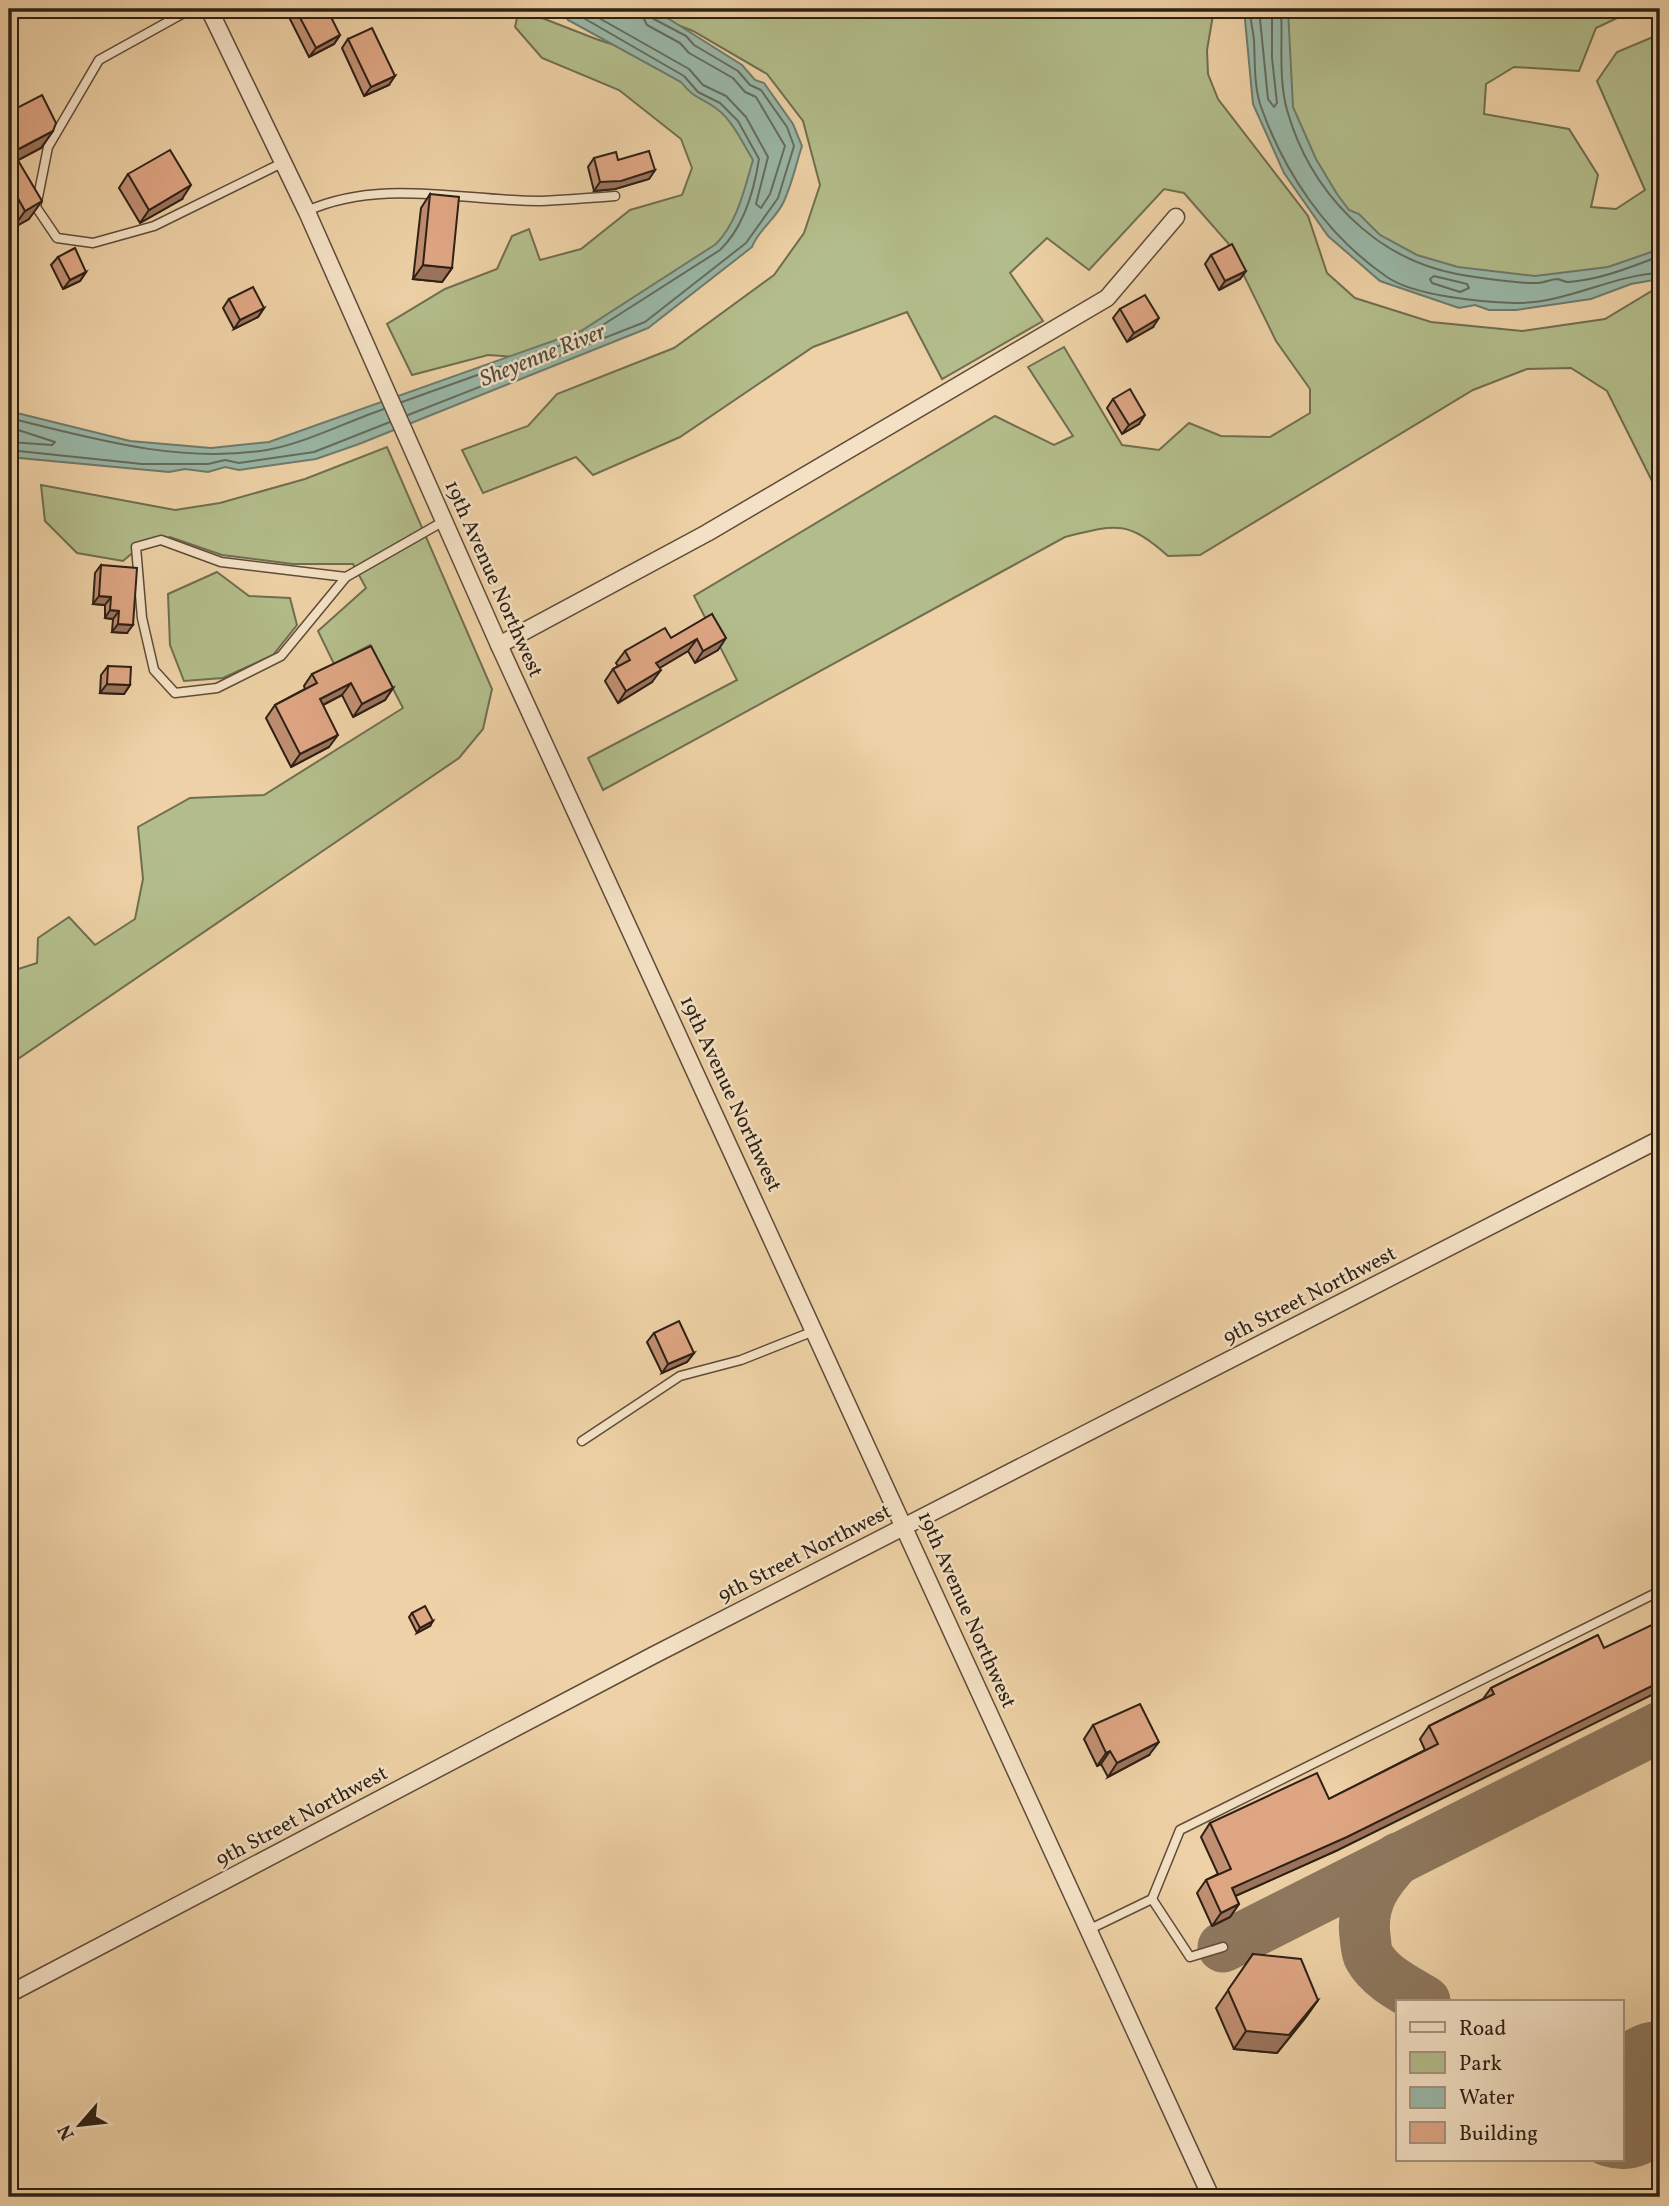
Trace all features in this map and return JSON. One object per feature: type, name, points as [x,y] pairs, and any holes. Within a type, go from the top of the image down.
[{"type":"street","name":"19th Avenue Northwest","points":[[209,9],[307,212],[499,645],[816,1330],[1211,2197]]},
{"type":"street","points":[[499,645],[707,533],[1107,298],[1176,217]]},
{"type":"street","name":"9th Street Northwest","points":[[9,1994],[652,1656],[1660,1139]]},
{"type":"lane","points":[[191,9],[99,60],[48,147],[36,207],[57,238],[93,243],[154,226],[284,163]]},
{"type":"lane","points":[[307,212],[332,200],[407,192],[539,201],[615,196]]},
{"type":"lane","points":[[346,577],[221,562],[161,540],[136,547],[142,618],[154,670],[175,693],[217,688],[281,656],[346,577],[444,521]]},
{"type":"lane","points":[[582,1441],[680,1376],[741,1360],[816,1330]]},
{"type":"lane","points":[[1088,1930],[1152,1899],[1180,1830],[1660,1591]]},
{"type":"lane","points":[[1152,1899],[1190,1957],[1223,1947]]},
{"type":"green space","points":[[519,9],[596,39],[702,74],[749,113],[769,189],[701,276],[547,359],[488,355],[412,375],[387,324],[445,289],[497,269],[512,236],[529,229],[540,260],[581,249],[630,210],[682,195],[692,168],[681,139],[619,90],[542,58],[515,27]]},
{"type":"green space","points":[[637,9],[1214,9],[1207,50],[1208,74],[1218,99],[1308,216],[1327,273],[1355,298],[1431,322],[1522,331],[1605,319],[1660,286],[1660,497],[1607,391],[1571,368],[1527,369],[1473,390],[1200,555],[1168,556],[1142,536],[1121,528],[1097,529],[1065,537],[603,790],[588,758],[737,680],[694,596],[995,416],[1054,445],[1073,436],[1028,367],[1064,347],[1122,445],[1159,450],[1189,423],[1221,436],[1270,437],[1310,413],[1310,389],[1276,341],[1228,243],[1184,193],[1164,189],[1089,270],[1047,238],[1010,273],[1043,321],[942,379],[907,312],[813,347],[680,437],[593,475],[576,457],[483,493],[462,450],[528,426],[557,394],[674,348],[774,275],[804,233],[820,185],[803,121],[767,74],[693,31]]},
{"type":"green space","points":[[1255,9],[1636,9],[1596,28],[1579,71],[1514,67],[1486,84],[1484,114],[1569,129],[1598,175],[1591,207],[1616,209],[1645,190],[1597,81],[1617,52],[1660,34],[1660,264],[1501,286],[1338,228]]},
{"type":"green space","points":[[387,447],[492,689],[483,729],[459,758],[9,1065],[9,972],[37,963],[38,938],[69,917],[95,945],[135,919],[143,879],[138,827],[190,798],[264,795],[403,708],[370,645],[334,664],[318,631],[366,588],[353,564],[293,564],[222,555],[170,537],[142,545],[123,561],[77,553],[45,521],[41,485],[175,510],[220,503],[305,479]]},
{"type":"green space","points":[[217,572],[249,596],[290,598],[297,625],[273,655],[223,678],[184,681],[170,645],[168,594]]},
{"type":"water","name":"Sheyenne River","points":[[559,9],[653,9],[742,65],[755,80],[764,83],[793,124],[802,146],[784,201],[752,247],[648,328],[316,459],[239,470],[225,467],[208,472],[185,469],[169,472],[9,457],[9,411],[130,441],[211,448],[269,442],[581,331],[716,244],[735,215],[753,160],[733,126],[723,114],[681,82],[568,20]]},
{"type":"water","points":[[1244,9],[1288,9],[1293,107],[1316,159],[1337,194],[1349,210],[1359,214],[1380,235],[1417,255],[1458,267],[1535,276],[1608,267],[1660,249],[1660,279],[1631,284],[1591,299],[1516,310],[1489,310],[1475,305],[1459,308],[1380,281],[1328,236],[1284,173],[1253,104]]},
{"type":"building","points":[[327,9],[340,35],[316,48],[296,10]]},
{"type":"building","points":[[372,28],[395,76],[371,87],[348,39]]},
{"type":"building","points":[[42,95],[56,123],[53,131],[13,152],[42,201],[25,211],[9,182],[9,112]]},
{"type":"building","points":[[170,150],[191,185],[149,210],[128,174]]},
{"type":"building","points":[[649,151],[655,170],[621,181],[600,182],[594,158],[616,152],[618,160]]},
{"type":"building","points":[[430,194],[459,197],[452,268],[423,265]]},
{"type":"building","points":[[1232,244],[1246,271],[1225,281],[1211,255]]},
{"type":"building","points":[[75,248],[86,272],[70,280],[58,257]]},
{"type":"building","points":[[253,287],[264,308],[240,320],[229,299]]},
{"type":"building","points":[[1145,295],[1159,318],[1134,333],[1120,309]]},
{"type":"building","points":[[1130,389],[1145,415],[1129,425],[1113,399]]},
{"type":"building","points":[[101,565],[137,568],[133,625],[118,624],[119,611],[110,610],[111,597],[99,596]]},
{"type":"building","points":[[712,614],[726,638],[703,651],[697,639],[656,663],[661,670],[626,691],[613,669],[630,660],[625,651],[665,628],[671,638]]},
{"type":"building","points":[[371,646],[393,688],[362,704],[351,683],[320,699],[338,735],[300,754],[275,705],[317,683],[312,674]]},
{"type":"building","points":[[108,666],[131,667],[130,685],[107,684]]},
{"type":"building","points":[[679,1321],[694,1353],[668,1364],[654,1333]]},
{"type":"building","points":[[425,1606],[433,1621],[420,1628],[412,1613]]},
{"type":"building","points":[[1660,1621],[1660,1682],[1347,1837],[1232,1888],[1239,1904],[1221,1913],[1206,1880],[1231,1869],[1210,1823],[1317,1773],[1329,1799],[1438,1744],[1429,1726],[1494,1694],[1491,1688],[1598,1635],[1604,1648]]},
{"type":"building","points":[[1140,1704],[1159,1742],[1117,1763],[1110,1751],[1106,1753],[1093,1725]]},
{"type":"building","points":[[1253,1954],[1301,1959],[1318,2000],[1289,2035],[1246,2031],[1228,1990]]},
{"type":"taxiway","points":[[1223,1947],[1660,1727]]},
{"type":"taxiway","points":[[1398,1858],[1383,1875],[1368,1903],[1364,1924],[1367,1950],[1374,1964],[1387,1977],[1423,2000]]},
{"type":"runway","points":[[1624,2104],[1660,2085]]}]
